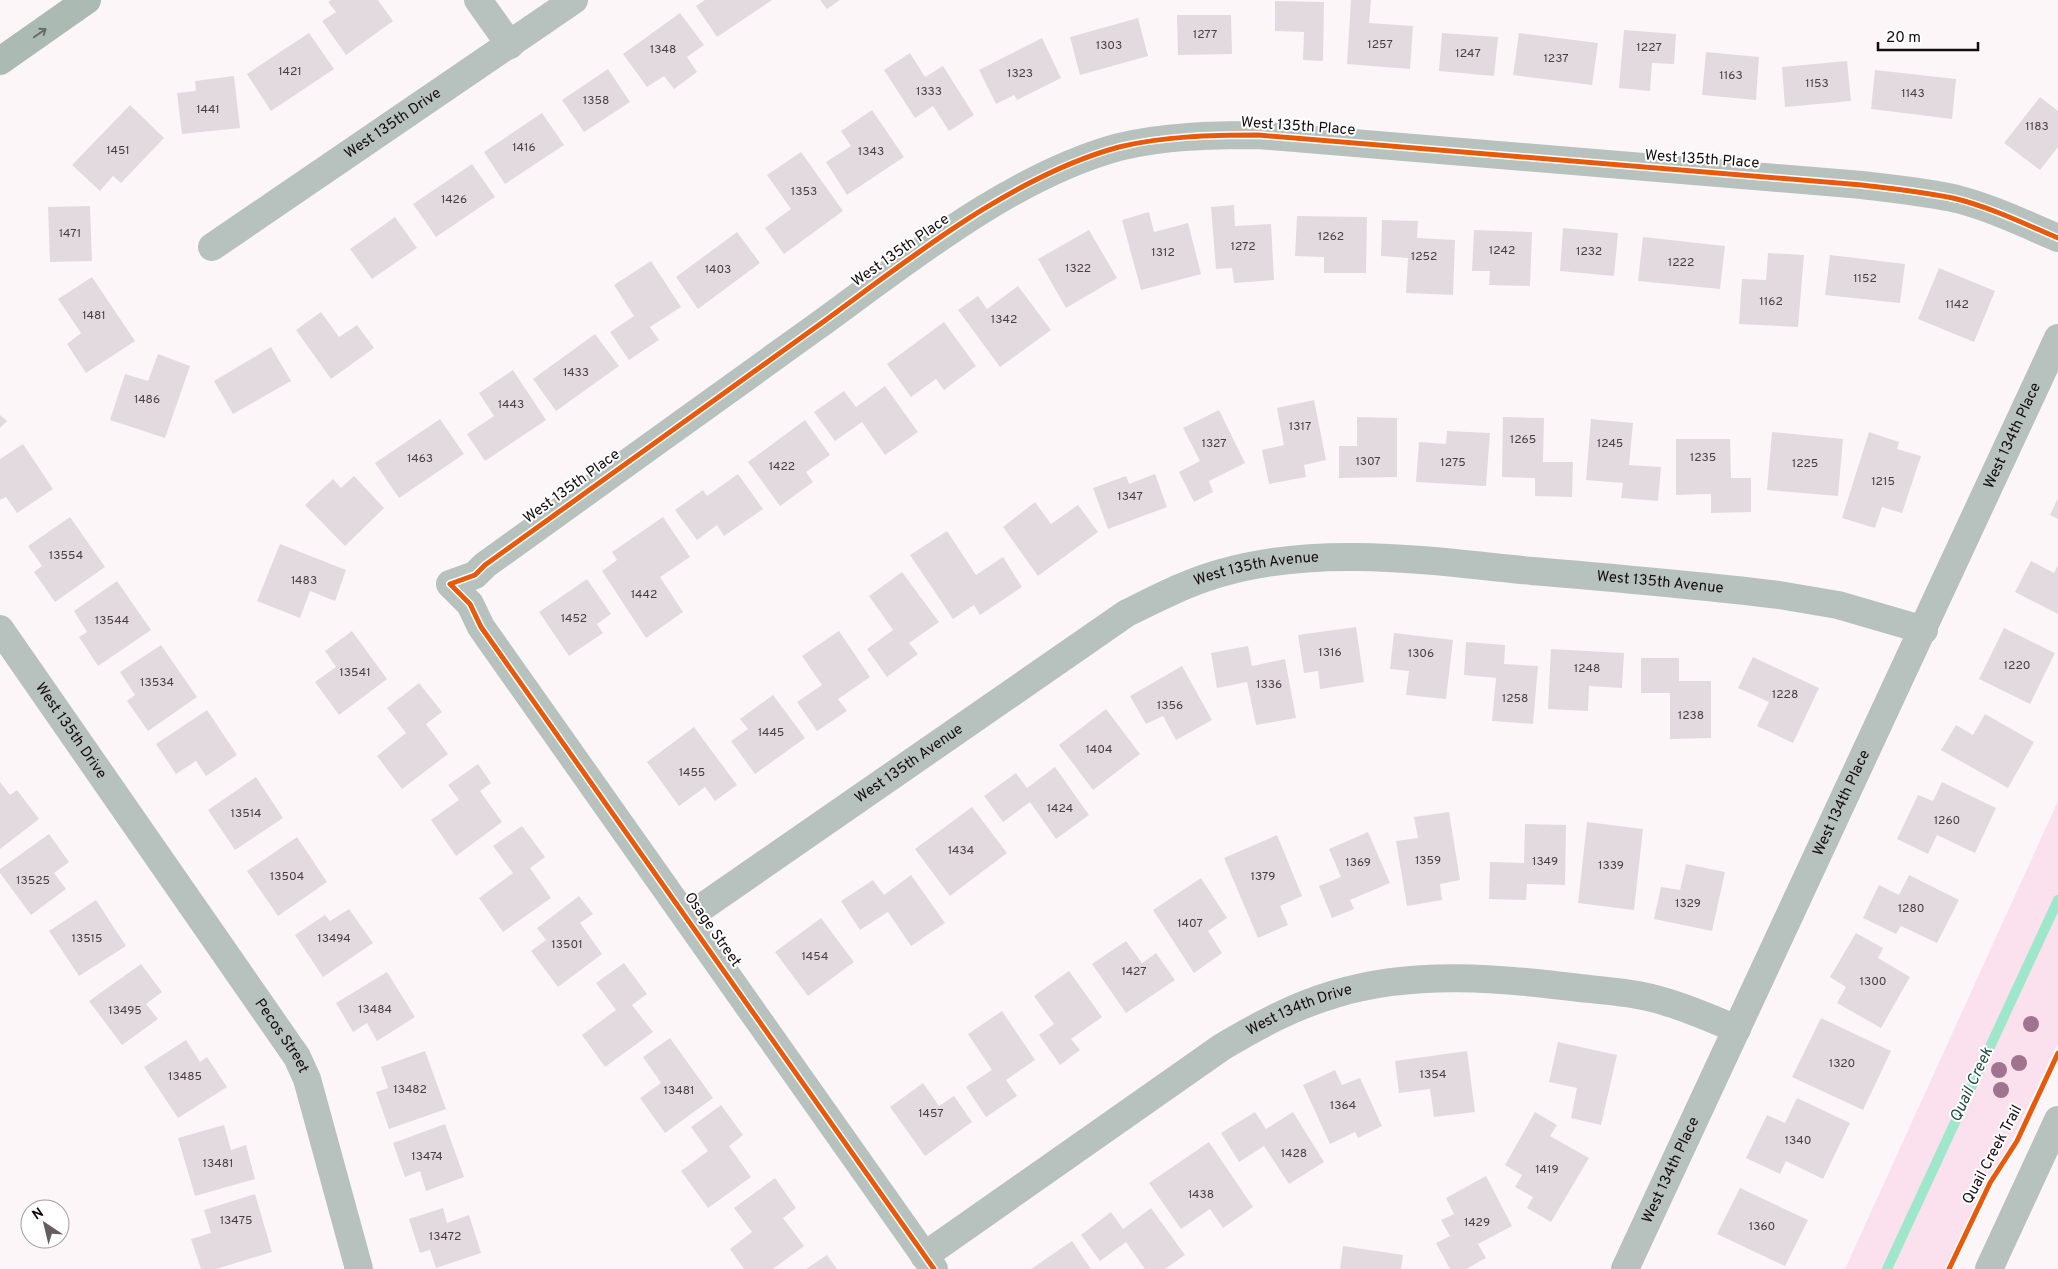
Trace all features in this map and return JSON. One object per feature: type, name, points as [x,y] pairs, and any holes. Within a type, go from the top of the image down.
[{"type":"main road","points":[[0,61],[87,0]]},
{"type":"street","points":[[478,0],[510,45]]},
{"type":"street","name":"West 135th Drive","points":[[212,247],[574,0]]},
{"type":"street","name":"West 135th Place","points":[[470,604],[450,584],[475,576],[493,559],[887,275],[979,212],[1020,187],[1061,168],[1118,148],[1202,135],[1258,135],[1862,185],[1924,192],[1958,200],[1994,211],[2058,238]]},
{"type":"street","name":"West 134th Place","points":[[1625,1269],[1924,630],[2058,338]]},
{"type":"street","name":"West 135th Avenue","points":[[688,917],[1127,613],[1180,587],[1221,573],[1306,558],[1340,556],[1406,559],[1780,595],[1838,605],[1924,630]]},
{"type":"street","name":"Osage Street","points":[[470,604],[481,627],[688,917],[929,1263]]},
{"type":"street","name":"West 135th Drive","points":[[0,629],[141,832]]},
{"type":"street","name":"Pecos Street","points":[[141,832],[297,1057],[307,1078],[359,1269]]},
{"type":"street","name":"West 134th Drive","points":[[929,1263],[1222,1047],[1263,1022],[1299,1006],[1337,993],[1380,984],[1426,980],[1480,979],[1528,981],[1631,994],[1666,1002],[1737,1029]]},
{"type":"street","points":[[1989,1269],[2058,1120]]},
{"type":"shaded area","points":[[2058,801],[2058,1043],[1951,1269],[1845,1269]]},
{"type":"building","points":[[331,0],[378,0],[393,21],[346,55],[322,21],[336,12],[328,2]]},
{"type":"building","points":[[705,0],[772,0],[717,37],[696,6]]},
{"type":"building","points":[[820,0],[840,0],[827,9]]},
{"type":"building","points":[[1351,0],[1371,0],[1369,23],[1413,26],[1410,69],[1347,64]]},
{"type":"building","points":[[1275,1],[1324,2],[1323,61],[1303,60],[1304,32],[1275,31]]},
{"type":"building","points":[[680,13],[704,45],[687,57],[697,72],[674,89],[664,76],[647,87],[623,54]]},
{"type":"building","points":[[1177,15],[1231,15],[1232,54],[1178,55]]},
{"type":"building","points":[[1138,18],[1148,56],[1080,75],[1070,37]]},
{"type":"building","points":[[1624,30],[1676,34],[1674,64],[1652,63],[1650,91],[1619,88]]},
{"type":"building","points":[[309,33],[334,69],[271,111],[247,74]]},
{"type":"building","points":[[1442,33],[1498,37],[1494,76],[1439,71]]},
{"type":"building","points":[[1519,33],[1598,43],[1592,85],[1513,75]]},
{"type":"building","points":[[1042,38],[1061,78],[1017,100],[1014,95],[996,104],[979,70]]},
{"type":"building","points":[[1706,52],[1759,57],[1756,100],[1702,95]]},
{"type":"building","points":[[910,53],[925,77],[943,66],[974,115],[949,131],[933,106],[915,118],[884,70]]},
{"type":"building","points":[[1847,61],[1851,101],[1785,107],[1782,67]]},
{"type":"building","points":[[608,69],[630,102],[584,132],[562,100]]},
{"type":"building","points":[[1875,70],[1956,79],[1952,119],[1871,109]]},
{"type":"building","points":[[234,76],[240,128],[182,134],[177,93],[196,91],[195,81]]},
{"type":"building","points":[[2040,97],[2058,111],[2058,147],[2040,170],[2004,143]]},
{"type":"building","points":[[130,105],[164,138],[121,183],[113,176],[100,191],[72,165]]},
{"type":"building","points":[[872,110],[904,157],[847,195],[826,162],[851,146],[841,131]]},
{"type":"building","points":[[542,113],[564,145],[505,184],[484,152]]},
{"type":"building","points":[[801,152],[843,211],[784,254],[765,228],[791,209],[767,175]]},
{"type":"building","points":[[472,164],[495,197],[436,237],[413,204]]},
{"type":"building","points":[[1234,205],[1235,226],[1271,224],[1274,280],[1234,283],[1232,268],[1216,269],[1211,207]]},
{"type":"building","points":[[90,206],[92,261],[50,262],[48,207]]},
{"type":"building","points":[[1149,212],[1154,232],[1188,223],[1201,274],[1141,290],[1122,220]]},
{"type":"building","points":[[1297,216],[1367,217],[1366,273],[1324,273],[1324,257],[1295,256]]},
{"type":"building","points":[[395,217],[417,248],[372,279],[350,249]]},
{"type":"building","points":[[1382,220],[1418,221],[1417,238],[1455,240],[1453,295],[1406,293],[1408,258],[1381,256]]},
{"type":"building","points":[[1563,228],[1618,233],[1614,276],[1560,271]]},
{"type":"building","points":[[1089,230],[1117,278],[1066,308],[1038,259]]},
{"type":"building","points":[[1474,230],[1532,232],[1530,286],[1489,285],[1490,271],[1472,271]]},
{"type":"building","points":[[737,232],[760,263],[698,309],[676,277]]},
{"type":"building","points":[[1643,237],[1725,246],[1720,289],[1638,281]]},
{"type":"building","points":[[1768,253],[1804,255],[1798,327],[1739,324],[1742,279],[1766,280]]},
{"type":"building","points":[[1830,255],[1905,264],[1900,303],[1825,295]]},
{"type":"building","points":[[651,261],[681,307],[650,327],[659,340],[629,360],[610,332],[634,316],[614,285]]},
{"type":"building","points":[[1939,268],[1995,291],[1974,342],[1918,319]]},
{"type":"building","points":[[92,277],[135,341],[86,373],[67,344],[81,333],[58,299]]},
{"type":"building","points":[[1018,286],[1051,330],[1000,367],[958,310],[978,296],[987,309]]},
{"type":"building","points":[[321,312],[339,337],[357,325],[374,348],[331,379],[296,330]]},
{"type":"building","points":[[944,322],[976,366],[944,390],[936,379],[911,397],[887,364]]},
{"type":"building","points":[[595,334],[619,366],[556,411],[533,379]]},
{"type":"building","points":[[271,347],[291,381],[233,414],[214,381]]},
{"type":"building","points":[[158,354],[190,366],[165,438],[110,420],[125,374],[148,381]]},
{"type":"building","points":[[513,370],[546,420],[485,461],[467,434],[494,416],[479,393]]},
{"type":"building","points":[[885,386],[918,432],[885,455],[862,422],[835,441],[814,412],[844,391],[856,407]]},
{"type":"building","points":[[1314,400],[1326,460],[1304,465],[1306,477],[1269,484],[1262,450],[1284,445],[1277,408]]},
{"type":"building","points":[[1219,410],[1245,463],[1209,481],[1213,492],[1194,502],[1179,472],[1200,461],[1183,428]]},
{"type":"building","points":[[0,415],[7,421],[0,428]]},
{"type":"building","points":[[1357,417],[1397,418],[1397,477],[1339,478],[1339,446],[1357,446]]},
{"type":"building","points":[[1503,417],[1544,418],[1543,462],[1573,462],[1572,497],[1535,496],[1535,478],[1502,477]]},
{"type":"building","points":[[440,419],[464,454],[399,498],[375,463]]},
{"type":"building","points":[[1591,419],[1633,423],[1629,465],[1661,467],[1658,501],[1621,498],[1623,483],[1586,480]]},
{"type":"building","points":[[805,420],[830,455],[806,472],[813,482],[780,506],[748,462]]},
{"type":"building","points":[[1447,431],[1490,433],[1486,486],[1416,482],[1419,442],[1446,444]]},
{"type":"building","points":[[1772,432],[1843,439],[1838,496],[1767,490]]},
{"type":"building","points":[[1869,432],[1899,442],[1897,449],[1921,456],[1902,513],[1882,507],[1875,528],[1842,518]]},
{"type":"building","points":[[1676,439],[1730,439],[1731,478],[1751,478],[1751,512],[1711,513],[1711,494],[1676,495]]},
{"type":"building","points":[[23,444],[53,489],[17,513],[6,497],[0,500],[0,459]]},
{"type":"building","points":[[738,474],[763,509],[724,536],[717,525],[697,540],[675,510],[703,490],[707,496]]},
{"type":"building","points":[[1155,474],[1167,507],[1108,529],[1093,488],[1126,476],[1129,484]]},
{"type":"building","points":[[354,476],[384,508],[345,546],[305,505],[333,479],[341,488]]},
{"type":"building","points":[[2058,498],[2058,519],[2050,515]]},
{"type":"building","points":[[1035,502],[1051,524],[1078,505],[1098,532],[1038,576],[1003,527]]},
{"type":"building","points":[[70,517],[105,567],[55,602],[34,572],[42,566],[28,546]]},
{"type":"building","points":[[663,517],[690,557],[660,577],[683,612],[646,638],[602,571],[617,560],[612,552]]},
{"type":"building","points":[[947,531],[976,575],[1003,557],[1022,587],[980,615],[974,605],[953,619],[910,555]]},
{"type":"building","points":[[280,544],[346,570],[335,601],[310,591],[300,618],[257,601]]},
{"type":"building","points":[[2031,561],[2054,573],[2058,565],[2058,614],[2015,592]]},
{"type":"building","points":[[902,572],[939,622],[909,643],[918,654],[887,677],[867,649],[893,630],[869,596]]},
{"type":"building","points":[[587,579],[611,614],[597,624],[603,633],[569,656],[539,612]]},
{"type":"building","points":[[117,581],[151,630],[98,666],[79,637],[87,632],[74,611]]},
{"type":"building","points":[[1356,627],[1364,682],[1320,689],[1318,671],[1304,673],[1298,635]]},
{"type":"building","points":[[2004,628],[2055,653],[2030,704],[1979,679]]},
{"type":"building","points":[[352,631],[387,679],[339,715],[315,682],[336,667],[325,651]]},
{"type":"building","points":[[839,631],[870,677],[838,699],[847,711],[817,731],[797,702],[822,685],[802,656]]},
{"type":"building","points":[[1394,633],[1453,640],[1446,699],[1406,695],[1409,671],[1390,669]]},
{"type":"building","points":[[1466,642],[1505,645],[1504,664],[1538,666],[1533,724],[1492,721],[1496,678],[1464,675]]},
{"type":"building","points":[[161,645],[197,697],[148,731],[127,701],[135,695],[120,672]]},
{"type":"building","points":[[1248,646],[1252,666],[1285,659],[1296,718],[1256,725],[1247,682],[1217,688],[1211,653]]},
{"type":"building","points":[[1551,649],[1624,653],[1622,688],[1589,686],[1588,711],[1548,709]]},
{"type":"building","points":[[1753,657],[1819,688],[1793,743],[1757,726],[1769,702],[1738,688]]},
{"type":"building","points":[[1641,658],[1679,658],[1679,681],[1711,681],[1711,738],[1670,739],[1670,693],[1641,693]]},
{"type":"building","points":[[1182,666],[1212,720],[1176,740],[1163,716],[1146,724],[1130,696]]},
{"type":"building","points":[[419,683],[442,712],[426,724],[448,754],[402,789],[377,756],[406,733],[387,708]]},
{"type":"building","points":[[773,695],[805,738],[755,774],[731,741],[748,729],[740,719]]},
{"type":"building","points":[[1106,709],[1140,754],[1093,790],[1059,745]]},
{"type":"building","points":[[207,710],[237,755],[206,776],[196,761],[176,774],[156,744]]},
{"type":"building","points":[[1985,714],[2034,742],[2008,788],[1941,750],[1956,725],[1973,735]]},
{"type":"building","points":[[694,727],[737,785],[715,801],[705,787],[679,806],[647,762]]},
{"type":"building","points":[[478,764],[491,783],[480,791],[502,822],[456,856],[431,820],[459,800],[448,785]]},
{"type":"building","points":[[1055,767],[1089,815],[1056,839],[1030,802],[1003,822],[984,796],[1016,773],[1027,788]]},
{"type":"building","points":[[256,777],[283,818],[235,850],[208,810]]},
{"type":"building","points":[[0,782],[10,795],[17,790],[39,819],[0,849]]},
{"type":"building","points":[[1942,782],[1996,808],[1975,853],[1937,835],[1928,854],[1897,839],[1918,795],[1933,801]]},
{"type":"building","points":[[972,807],[1007,853],[950,896],[915,849]]},
{"type":"building","points":[[1449,812],[1460,880],[1440,884],[1442,900],[1407,906],[1396,841],[1418,838],[1414,817]]},
{"type":"building","points":[[1587,822],[1643,829],[1634,910],[1578,903]]},
{"type":"building","points":[[1525,824],[1566,825],[1565,885],[1527,884],[1526,900],[1489,899],[1490,862],[1524,863]]},
{"type":"building","points":[[522,826],[545,857],[530,868],[551,898],[503,932],[479,898],[513,873],[493,846]]},
{"type":"building","points":[[1368,832],[1390,883],[1350,900],[1354,909],[1332,918],[1319,886],[1341,877],[1329,849]]},
{"type":"building","points":[[49,834],[69,862],[54,873],[66,889],[31,915],[0,873],[0,869]]},
{"type":"building","points":[[1277,835],[1302,896],[1280,906],[1288,925],[1258,938],[1224,858]]},
{"type":"building","points":[[297,837],[327,882],[278,916],[247,871]]},
{"type":"building","points":[[1686,864],[1725,872],[1712,931],[1654,919],[1661,887],[1680,890]]},
{"type":"building","points":[[911,875],[945,923],[911,946],[888,912],[860,930],[841,901],[873,880],[884,895]]},
{"type":"building","points":[[1909,875],[1959,900],[1937,943],[1901,926],[1896,934],[1863,918],[1879,885],[1899,895]]},
{"type":"building","points":[[1201,878],[1227,918],[1208,931],[1222,953],[1194,973],[1153,910]]},
{"type":"building","points":[[579,896],[593,914],[580,923],[602,954],[558,987],[531,951],[546,940],[537,928]]},
{"type":"building","points":[[96,900],[126,946],[79,976],[49,931]]},
{"type":"building","points":[[349,909],[373,943],[323,977],[295,935],[325,915],[330,921]]},
{"type":"building","points":[[821,918],[854,962],[808,996],[775,952]]},
{"type":"building","points":[[1856,933],[1883,948],[1878,958],[1910,977],[1881,1028],[1837,1003],[1846,987],[1830,977]]},
{"type":"building","points":[[1126,941],[1142,963],[1156,953],[1175,980],[1126,1013],[1092,964]]},
{"type":"building","points":[[624,963],[647,994],[632,1005],[653,1032],[605,1067],[582,1035],[616,1010],[596,983]]},
{"type":"building","points":[[141,964],[162,992],[146,1004],[158,1019],[122,1045],[89,1001]]},
{"type":"building","points":[[1069,971],[1102,1017],[1071,1039],[1080,1050],[1060,1065],[1039,1035],[1054,1024],[1034,996]]},
{"type":"building","points":[[387,972],[415,1017],[377,1041],[367,1023],[353,1032],[336,1003]]},
{"type":"building","points":[[1002,1011],[1035,1060],[1006,1080],[1017,1096],[986,1117],[966,1087],[992,1070],[968,1034]]},
{"type":"building","points":[[1821,1018],[1891,1051],[1863,1110],[1792,1077]]},
{"type":"building","points":[[670,1038],[713,1098],[665,1133],[640,1098],[661,1083],[643,1057]]},
{"type":"building","points":[[186,1040],[200,1062],[207,1057],[227,1087],[178,1118],[144,1067]]},
{"type":"building","points":[[1558,1042],[1617,1055],[1601,1125],[1571,1118],[1577,1088],[1549,1082]]},
{"type":"building","points":[[425,1051],[446,1109],[389,1129],[376,1092],[388,1088],[381,1067]]},
{"type":"building","points":[[1467,1051],[1475,1112],[1434,1117],[1430,1089],[1399,1093],[1395,1061]]},
{"type":"building","points":[[1335,1070],[1342,1085],[1360,1078],[1382,1126],[1358,1138],[1355,1132],[1330,1144],[1303,1085]]},
{"type":"building","points":[[923,1083],[939,1106],[954,1096],[972,1122],[925,1156],[890,1107]]},
{"type":"building","points":[[1797,1098],[1850,1123],[1823,1179],[1786,1161],[1780,1174],[1746,1158],[1767,1115],[1785,1123]]},
{"type":"building","points":[[721,1105],[743,1135],[729,1146],[751,1177],[708,1208],[681,1171],[708,1151],[691,1127]]},
{"type":"building","points":[[1255,1112],[1266,1129],[1293,1112],[1324,1162],[1289,1184],[1264,1146],[1239,1162],[1221,1133]]},
{"type":"building","points":[[1535,1112],[1557,1125],[1550,1136],[1589,1158],[1551,1222],[1527,1208],[1533,1197],[1515,1187],[1522,1175],[1505,1165]]},
{"type":"building","points":[[445,1124],[464,1177],[426,1191],[420,1171],[405,1177],[393,1143]]},
{"type":"building","points":[[224,1125],[231,1150],[246,1145],[255,1179],[195,1196],[178,1138]]},
{"type":"building","points":[[1209,1142],[1253,1207],[1223,1228],[1210,1209],[1181,1229],[1149,1183]]},
{"type":"building","points":[[1486,1176],[1512,1226],[1478,1244],[1486,1258],[1466,1269],[1450,1269],[1436,1243],[1450,1236],[1441,1220],[1454,1214],[1446,1198]]},
{"type":"building","points":[[775,1178],[796,1208],[783,1218],[804,1246],[773,1269],[744,1269],[730,1249],[752,1232],[734,1208]]},
{"type":"building","points":[[1740,1188],[1808,1220],[1785,1266],[1717,1234]]},
{"type":"building","points":[[255,1194],[272,1252],[216,1269],[201,1269],[191,1239],[211,1233],[204,1210]]},
{"type":"building","points":[[443,1208],[447,1223],[469,1215],[481,1253],[436,1268],[430,1250],[420,1253],[409,1219]]},
{"type":"building","points":[[1151,1208],[1185,1255],[1165,1269],[1145,1269],[1126,1242],[1100,1261],[1081,1235],[1111,1212],[1123,1229]]},
{"type":"building","points":[[1072,1241],[1091,1269],[1031,1269]]},
{"type":"building","points":[[1343,1246],[1403,1255],[1401,1269],[1340,1269]]},
{"type":"building","points":[[827,1255],[837,1269],[806,1269]]},
{"type":"waterway","name":"Quail Creek","points":[[1887,1269],[2058,900]]},
{"type":"cycle path","points":[[934,1269],[481,627],[470,604],[450,584],[475,575],[485,565],[961,223],[1039,178],[1079,160],[1136,143],[1188,137],[1258,135],[1862,185],[1957,199],[1996,212],[2058,238]]},
{"type":"cycle path","name":"Quail Creek Trail","points":[[1949,1269],[1990,1183],[2017,1141],[2058,1053]]}]
